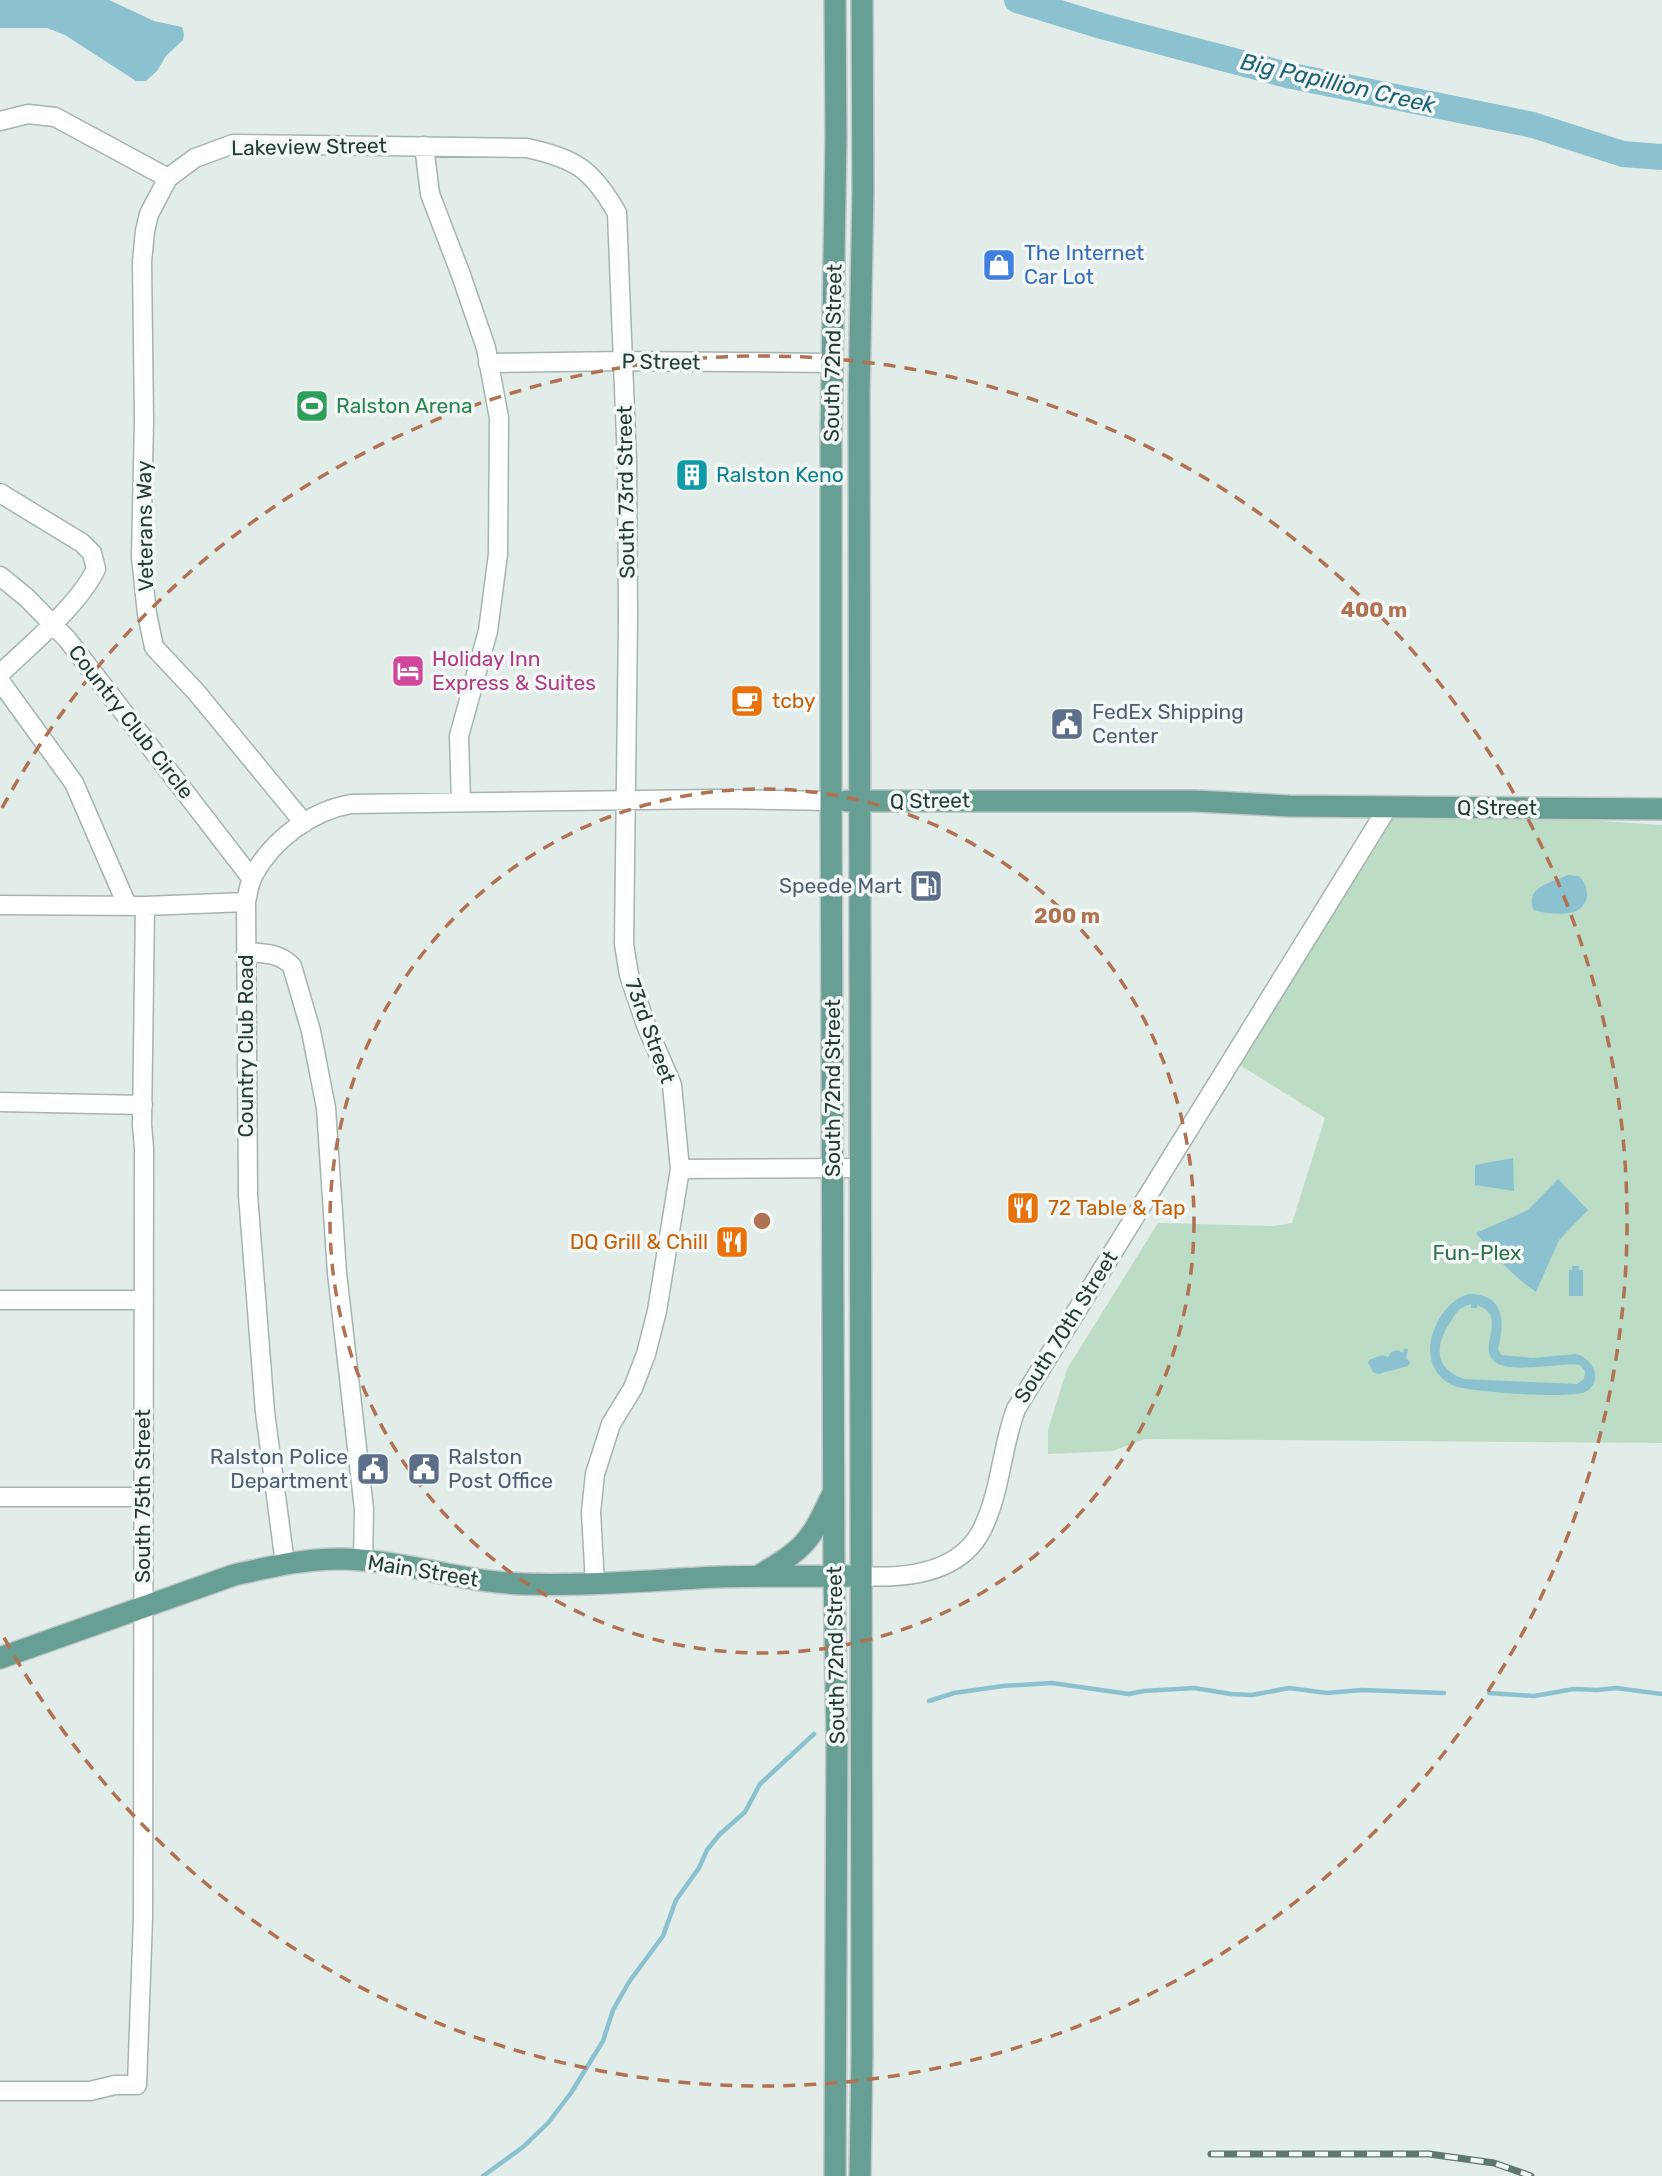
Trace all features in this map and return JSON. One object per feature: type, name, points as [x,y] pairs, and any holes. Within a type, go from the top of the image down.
[{"type":"main road","name":"South 72nd Street","points":[[835,0],[831,801],[837,1741],[835,2176]]},
{"type":"main road","name":"South 72nd Street","points":[[860,2176],[859,489],[863,191],[862,0]]},
{"type":"main road","points":[[833,363],[844,378],[846,461],[859,489]]},
{"type":"main road","name":"Q Street","points":[[831,801],[1195,801],[1289,806],[1662,809]]},
{"type":"main road","points":[[759,1576],[804,1546],[814,1532],[834,1490]]},
{"type":"main road","name":"Main Street","points":[[0,1658],[234,1575],[326,1559],[363,1561],[497,1583],[595,1584],[759,1576],[861,1576]]},
{"type":"street","points":[[0,121],[28,114],[55,117],[168,178]]},
{"type":"street","name":"Lakeview Street","points":[[168,178],[195,158],[233,144],[527,148],[557,155],[586,170],[602,187]]},
{"type":"street","points":[[425,146],[430,194],[486,348],[499,418],[498,554],[488,631],[460,736],[461,802]]},
{"type":"street","name":"Veterans Way","points":[[168,178],[149,214],[142,262],[144,421],[141,557],[147,614],[154,647],[197,693],[304,823]]},
{"type":"street","name":"South 73rd Street","points":[[602,187],[617,213],[624,361],[628,606],[625,800]]},
{"type":"street","name":"P Street","points":[[488,363],[833,363]]},
{"type":"street","points":[[0,492],[82,543],[96,560],[96,569],[91,579],[52,624],[0,674]]},
{"type":"street","name":"Country Club Circle","points":[[0,576],[27,598],[102,682],[252,879]]},
{"type":"street","points":[[0,681],[74,783],[136,905]]},
{"type":"street","name":"Q Street","points":[[246,902],[252,879],[262,861],[283,839],[324,812],[351,804],[716,799],[831,801]]},
{"type":"street","name":"73rd Street","points":[[595,1584],[592,1513],[595,1474],[611,1424],[633,1388],[646,1353],[657,1311],[680,1169],[672,1085],[646,1025],[629,975],[624,944],[625,800]]},
{"type":"street","name":"South 70th Street","points":[[861,1576],[899,1577],[927,1573],[964,1553],[974,1542],[987,1521],[1016,1409],[1388,807]]},
{"type":"street","points":[[0,905],[246,902]]},
{"type":"street","name":"Country Club Road","points":[[246,902],[247,1195],[265,1412],[285,1564]]},
{"type":"street","name":"South 75th Street","points":[[0,2091],[90,2091],[115,2085],[137,2085],[142,1918],[143,1300],[142,1105],[136,905]]},
{"type":"street","points":[[246,952],[278,956],[292,965],[320,1072],[326,1108],[342,1328],[363,1509],[363,1561]]},
{"type":"street","points":[[0,1102],[142,1105]]},
{"type":"street","points":[[680,1169],[861,1168]]},
{"type":"street","points":[[0,1300],[143,1300]]},
{"type":"street","points":[[0,1497],[143,1497]]},
{"type":"green space","name":"Fun-Plex","points":[[1556,818],[1662,825],[1662,1443],[1145,1439],[1113,1451],[1048,1454],[1048,1430],[1067,1369],[1158,1223],[1273,1226],[1292,1223],[1325,1118],[1238,1064],[1388,819]]},
{"type":"water","points":[[0,0],[109,0],[154,21],[182,27],[183,40],[146,81],[136,81],[65,35],[47,28],[0,28]]},
{"type":"water","points":[[1568,875],[1578,876],[1586,888],[1587,898],[1582,907],[1562,914],[1533,909],[1533,895],[1537,890]]},
{"type":"water","points":[[1513,1158],[1514,1191],[1475,1185],[1475,1165]]},
{"type":"water","points":[[1558,1179],[1588,1210],[1559,1240],[1536,1292],[1504,1265],[1476,1233],[1528,1210]]},
{"type":"water","points":[[1572,1266],[1579,1266],[1579,1270],[1583,1270],[1583,1296],[1569,1296],[1569,1270],[1572,1270]]},
{"type":"water","points":[[1470,1294],[1482,1295],[1496,1305],[1500,1312],[1502,1329],[1498,1349],[1501,1355],[1533,1358],[1576,1354],[1582,1356],[1594,1370],[1595,1381],[1592,1386],[1578,1394],[1545,1395],[1468,1389],[1447,1382],[1434,1367],[1430,1346],[1443,1313],[1460,1298]],"holes":[[[1471,1304],[1471,1308],[1477,1308],[1477,1305],[1491,1316],[1489,1347],[1494,1361],[1501,1365],[1523,1368],[1580,1365],[1585,1371],[1584,1379],[1577,1384],[1464,1379],[1454,1374],[1442,1362],[1442,1339],[1457,1312]]]},
{"type":"water","points":[[1405,1348],[1408,1350],[1406,1358],[1410,1362],[1408,1366],[1378,1374],[1373,1372],[1369,1360],[1382,1355],[1388,1357],[1391,1352],[1397,1350],[1403,1353]]},
{"type":"waterway","name":"Big Papillion Creek","points":[[1017,0],[1105,27],[1287,75],[1533,125],[1623,154],[1662,157]]},
{"type":"waterway","points":[[929,1701],[954,1693],[1052,1683],[1129,1694],[1194,1688],[1252,1695],[1289,1688],[1327,1693],[1362,1690],[1444,1693]]},
{"type":"waterway","points":[[1489,1693],[1534,1696],[1574,1689],[1616,1688],[1662,1694]]},
{"type":"waterway","points":[[483,2176],[523,2147],[548,2123],[571,2093],[603,2041],[613,2010],[629,1982],[663,1936],[676,1900],[699,1868],[707,1850],[719,1835],[745,1812],[760,1784],[814,1734]]},
{"type":"railway","points":[[1211,2154],[1429,2154],[1494,2163],[1531,2176]]},
{"type":"place","name":"The Internet Car Lot","points":[[999,265]]},
{"type":"place","name":"Ralston Arena","points":[[312,406]]},
{"type":"place","name":"Ralston Keno","points":[[692,475]]},
{"type":"place","name":"Holiday Inn Express & Suites","points":[[408,671]]},
{"type":"place","name":"tcby","points":[[747,701]]},
{"type":"place","name":"FedEx Shipping Center","points":[[1067,724]]},
{"type":"place","name":"Speede Mart","points":[[926,886]]},
{"type":"place","name":"72 Table & Tap","points":[[1023,1208]]},
{"type":"place","name":"DQ Grill & Chill","points":[[732,1242]]},
{"type":"place","name":"Ralston Police Department","points":[[373,1469]]},
{"type":"place","name":"Ralston Post Office","points":[[424,1469]]}]
